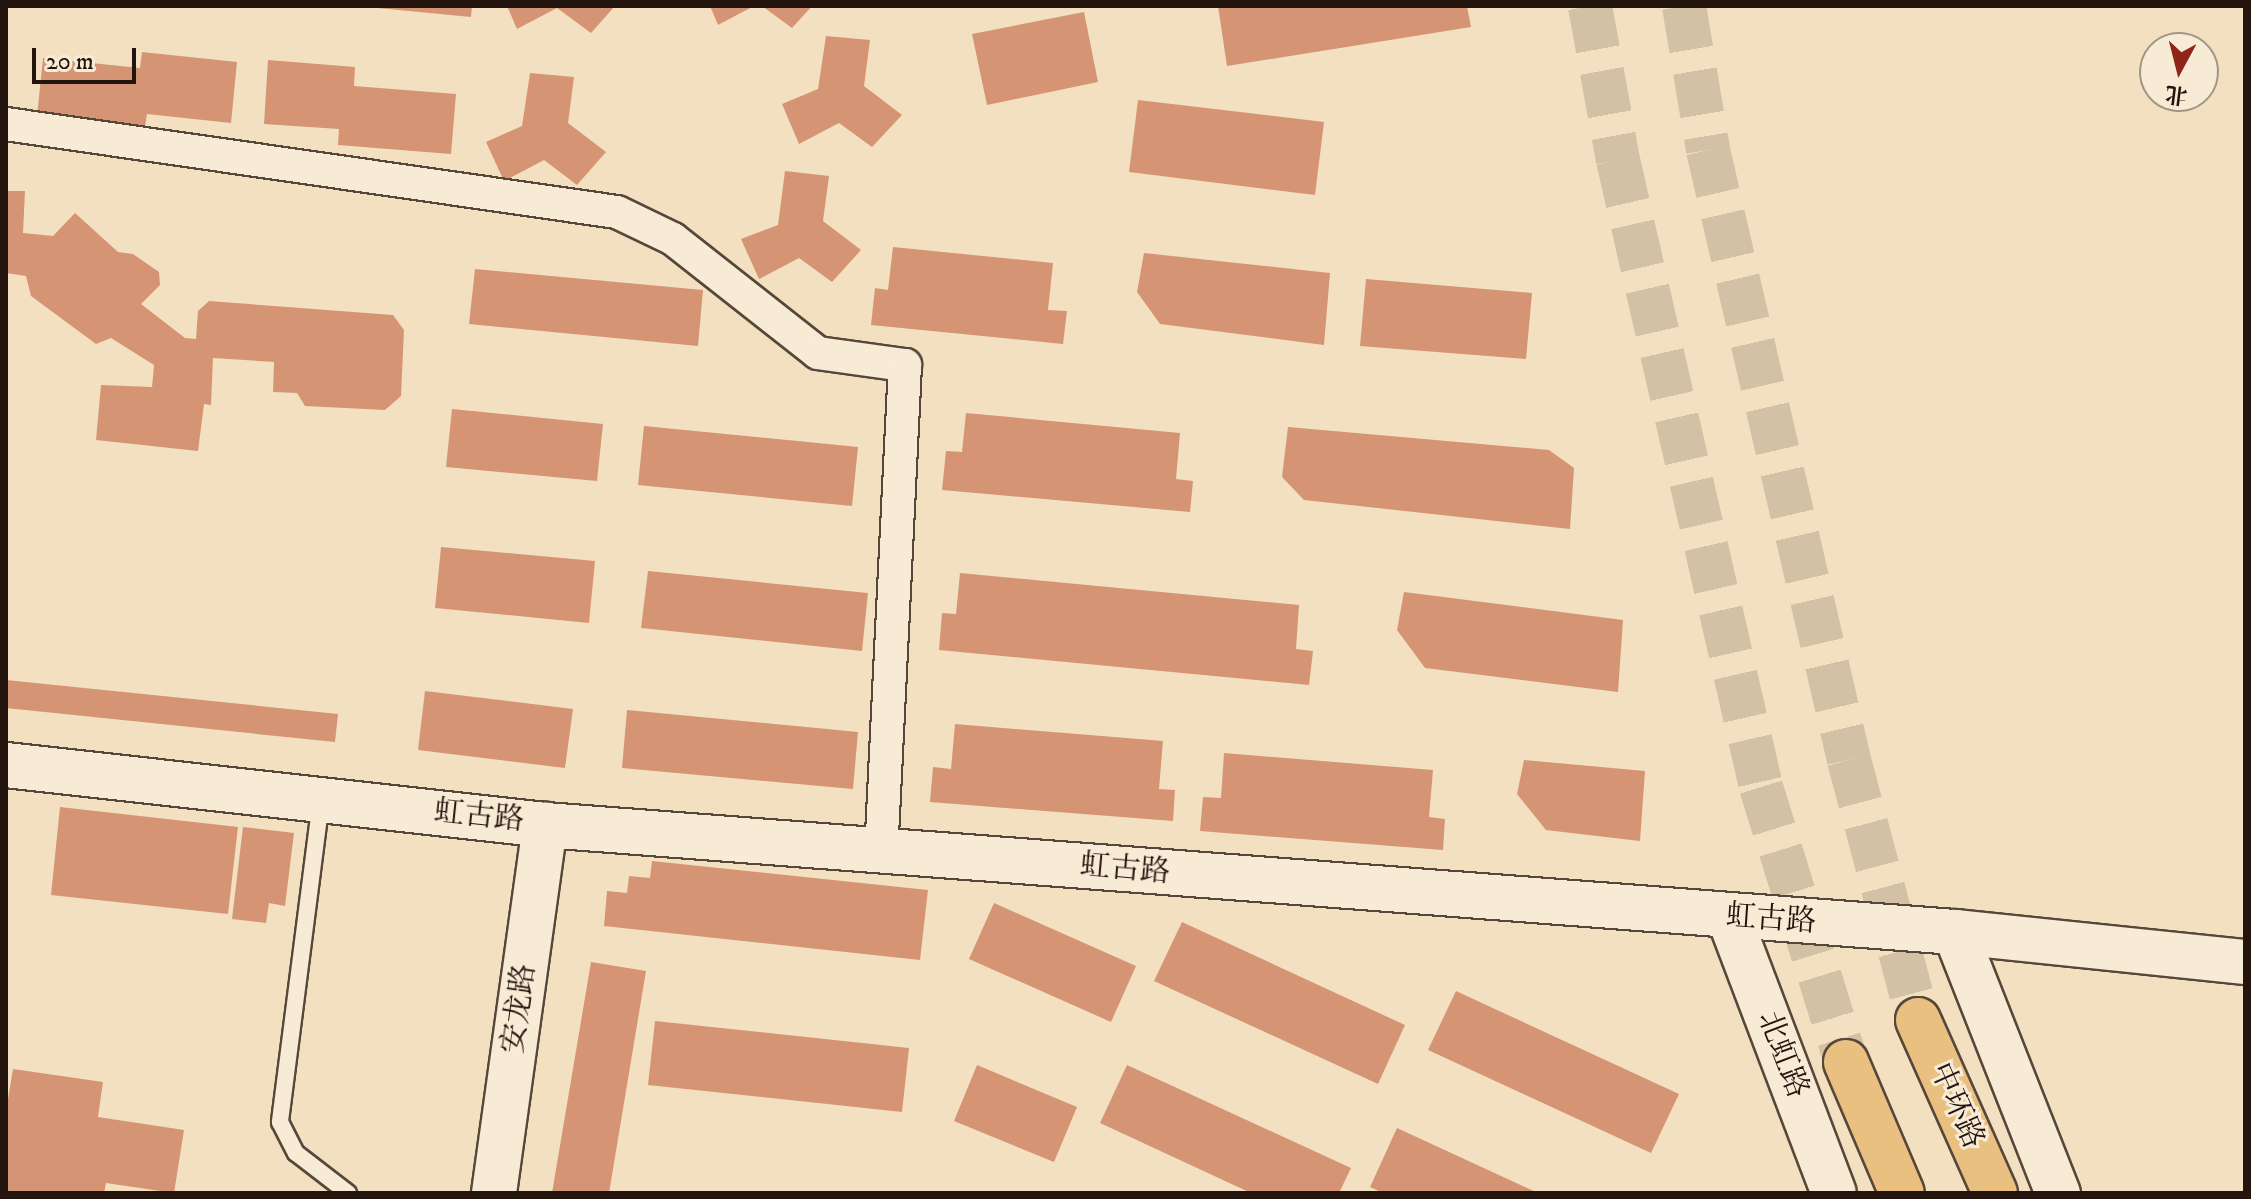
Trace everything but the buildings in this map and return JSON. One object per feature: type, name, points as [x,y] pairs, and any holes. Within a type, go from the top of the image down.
[{"type":"highway","name":"中环路","points":[[1918,1020],[1995,1193]]},
{"type":"highway","points":[[1846,1062],[1902,1193]]},
{"type":"street","points":[[6,124],[617,212],[673,239],[818,353],[905,365],[881,851]]},
{"type":"street","name":"虹古路","points":[[6,765],[545,825],[1955,932],[2245,962]]},
{"type":"street","name":"安龙路","points":[[494,1193],[545,825]]},
{"type":"street","name":"北虹路","points":[[1729,917],[1834,1193]]},
{"type":"street","points":[[1955,932],[2058,1193]]},
{"type":"lane","points":[[322,799],[280,1122],[296,1153],[348,1193]]},
{"type":"tunnel","points":[[1590,6],[1618,160],[1761,787],[1846,1062]]},
{"type":"tunnel","points":[[1684,6],[1708,150],[1849,760],[1918,1020]]}]
